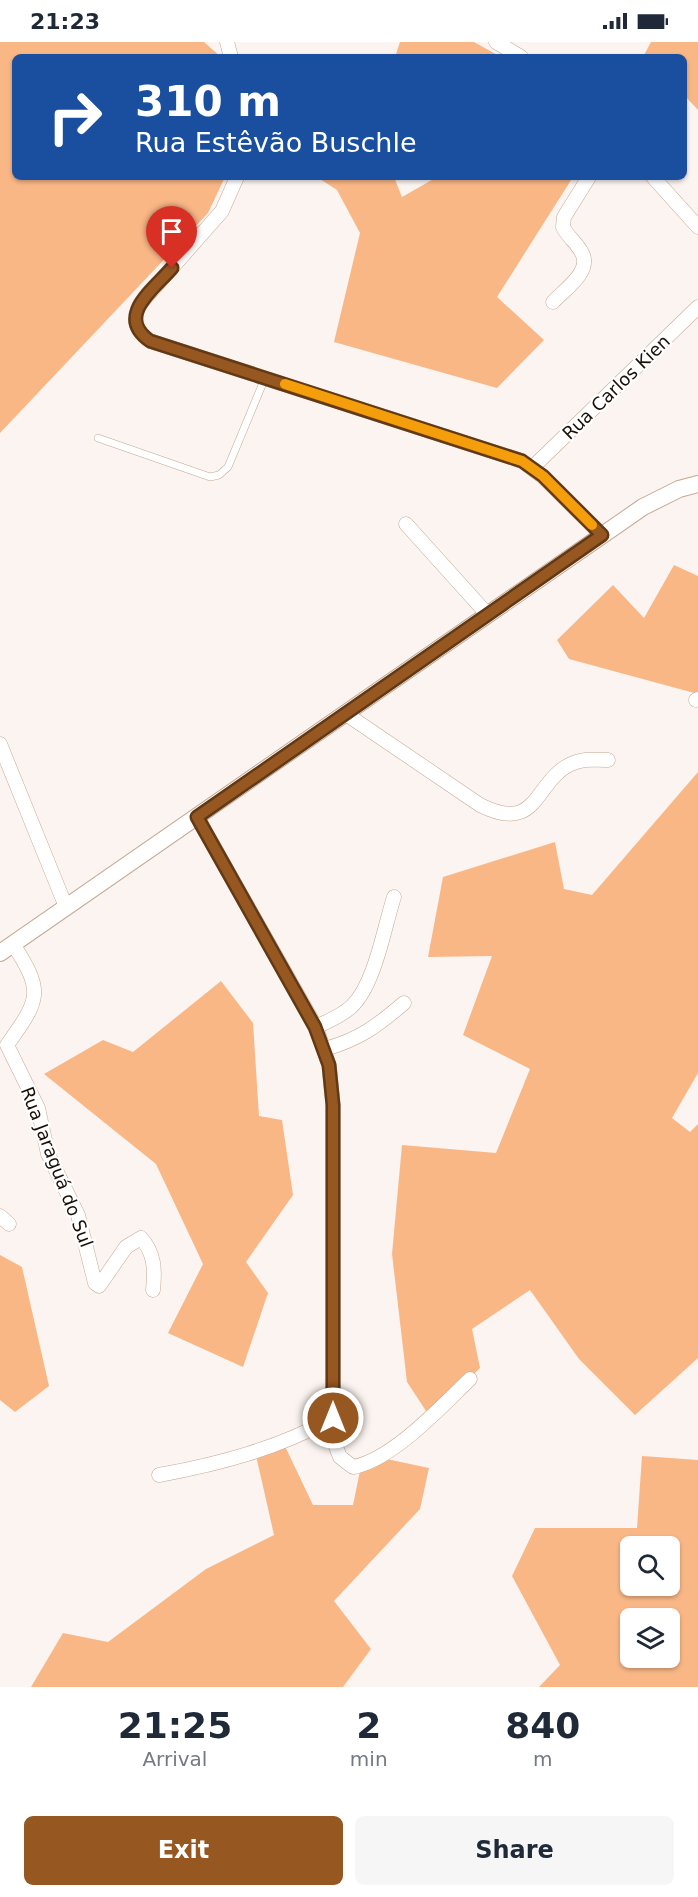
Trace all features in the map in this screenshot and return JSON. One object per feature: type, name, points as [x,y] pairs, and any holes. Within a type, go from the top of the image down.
[{"type":"street","points":[[496,42],[516,54]]},
{"type":"street","points":[[236,180],[222,211],[141,304],[135,324],[140,334],[150,341],[508,455],[533,467],[602,535]]},
{"type":"street","points":[[553,302],[583,271],[585,261],[582,252],[563,227],[564,217],[587,180]]},
{"type":"street","points":[[656,180],[698,227]]},
{"type":"street","name":"Rua Carlos Kien","points":[[533,467],[698,307]]},
{"type":"street","points":[[6,948],[602,535],[659,498],[698,484]]},
{"type":"street","points":[[405,524],[488,615]]},
{"type":"street","points":[[346,714],[480,806],[496,812],[514,813],[530,807],[569,764],[584,759],[608,760]]},
{"type":"street","points":[[0,744],[66,908]]},
{"type":"street","points":[[197,817],[315,1027],[325,1049],[333,1105],[333,1439],[340,1457],[353,1467],[361,1466],[388,1450],[470,1379]]},
{"type":"street","points":[[315,1027],[345,1012],[360,997],[394,897]]},
{"type":"street","name":"Rua Jaraguá do Sul","points":[[6,948],[30,970],[36,992],[28,1013],[3,1049],[38,1108],[48,1154],[78,1215],[96,1285],[99,1286],[126,1247],[141,1239],[148,1246],[154,1267],[153,1290]]},
{"type":"street","points":[[325,1049],[352,1041],[371,1031],[404,1003]]},
{"type":"street","points":[[159,1475],[220,1462],[265,1448],[306,1433],[333,1418]]},
{"type":"lane","points":[[98,438],[210,477],[219,475],[228,467],[265,378]]},
{"type":"shaded area","points":[[0,42],[204,42],[218,54],[12,54],[12,180],[224,180],[208,213],[0,433]]},
{"type":"shaded area","points":[[400,42],[474,42],[496,54],[396,54]]},
{"type":"shaded area","points":[[651,42],[698,42],[698,110],[687,98],[687,54],[645,54]]},
{"type":"shaded area","points":[[322,180],[395,180],[402,197],[432,180],[571,180],[497,297],[544,340],[497,388],[334,342],[360,233],[337,190]]},
{"type":"shaded area","points":[[674,565],[698,576],[698,694],[569,659],[557,640],[613,585],[644,618]]},
{"type":"shaded area","points":[[698,772],[698,1073],[672,1118],[690,1132],[698,1124],[698,1358],[635,1415],[579,1359],[530,1290],[472,1329],[480,1368],[430,1417],[407,1382],[392,1254],[402,1145],[496,1153],[530,1069],[463,1035],[492,956],[428,957],[443,877],[555,842],[564,889],[592,895]]},
{"type":"shaded area","points":[[221,981],[253,1023],[259,1116],[282,1120],[293,1195],[246,1262],[268,1293],[243,1367],[168,1333],[203,1264],[156,1164],[44,1074],[103,1040],[133,1052]]},
{"type":"shaded area","points":[[0,1255],[22,1267],[49,1386],[15,1412],[0,1400]]},
{"type":"shaded area","points":[[283,1442],[313,1505],[353,1505],[361,1466],[377,1457],[429,1468],[420,1509],[334,1601],[371,1649],[343,1687],[31,1687],[63,1633],[108,1642],[206,1569],[274,1535],[255,1451]]},
{"type":"shaded area","points":[[642,1456],[698,1460],[698,1687],[539,1687],[560,1665],[512,1576],[535,1528],[637,1528]]},
{"type":"slow traffic","points":[[285,384],[522,461],[543,476],[592,525]]},
{"type":"route","points":[[172,268],[135,314],[135,324],[140,334],[150,341],[522,461],[543,476],[602,535],[197,817],[315,1027],[329,1065],[333,1105],[333,1418]]}]
